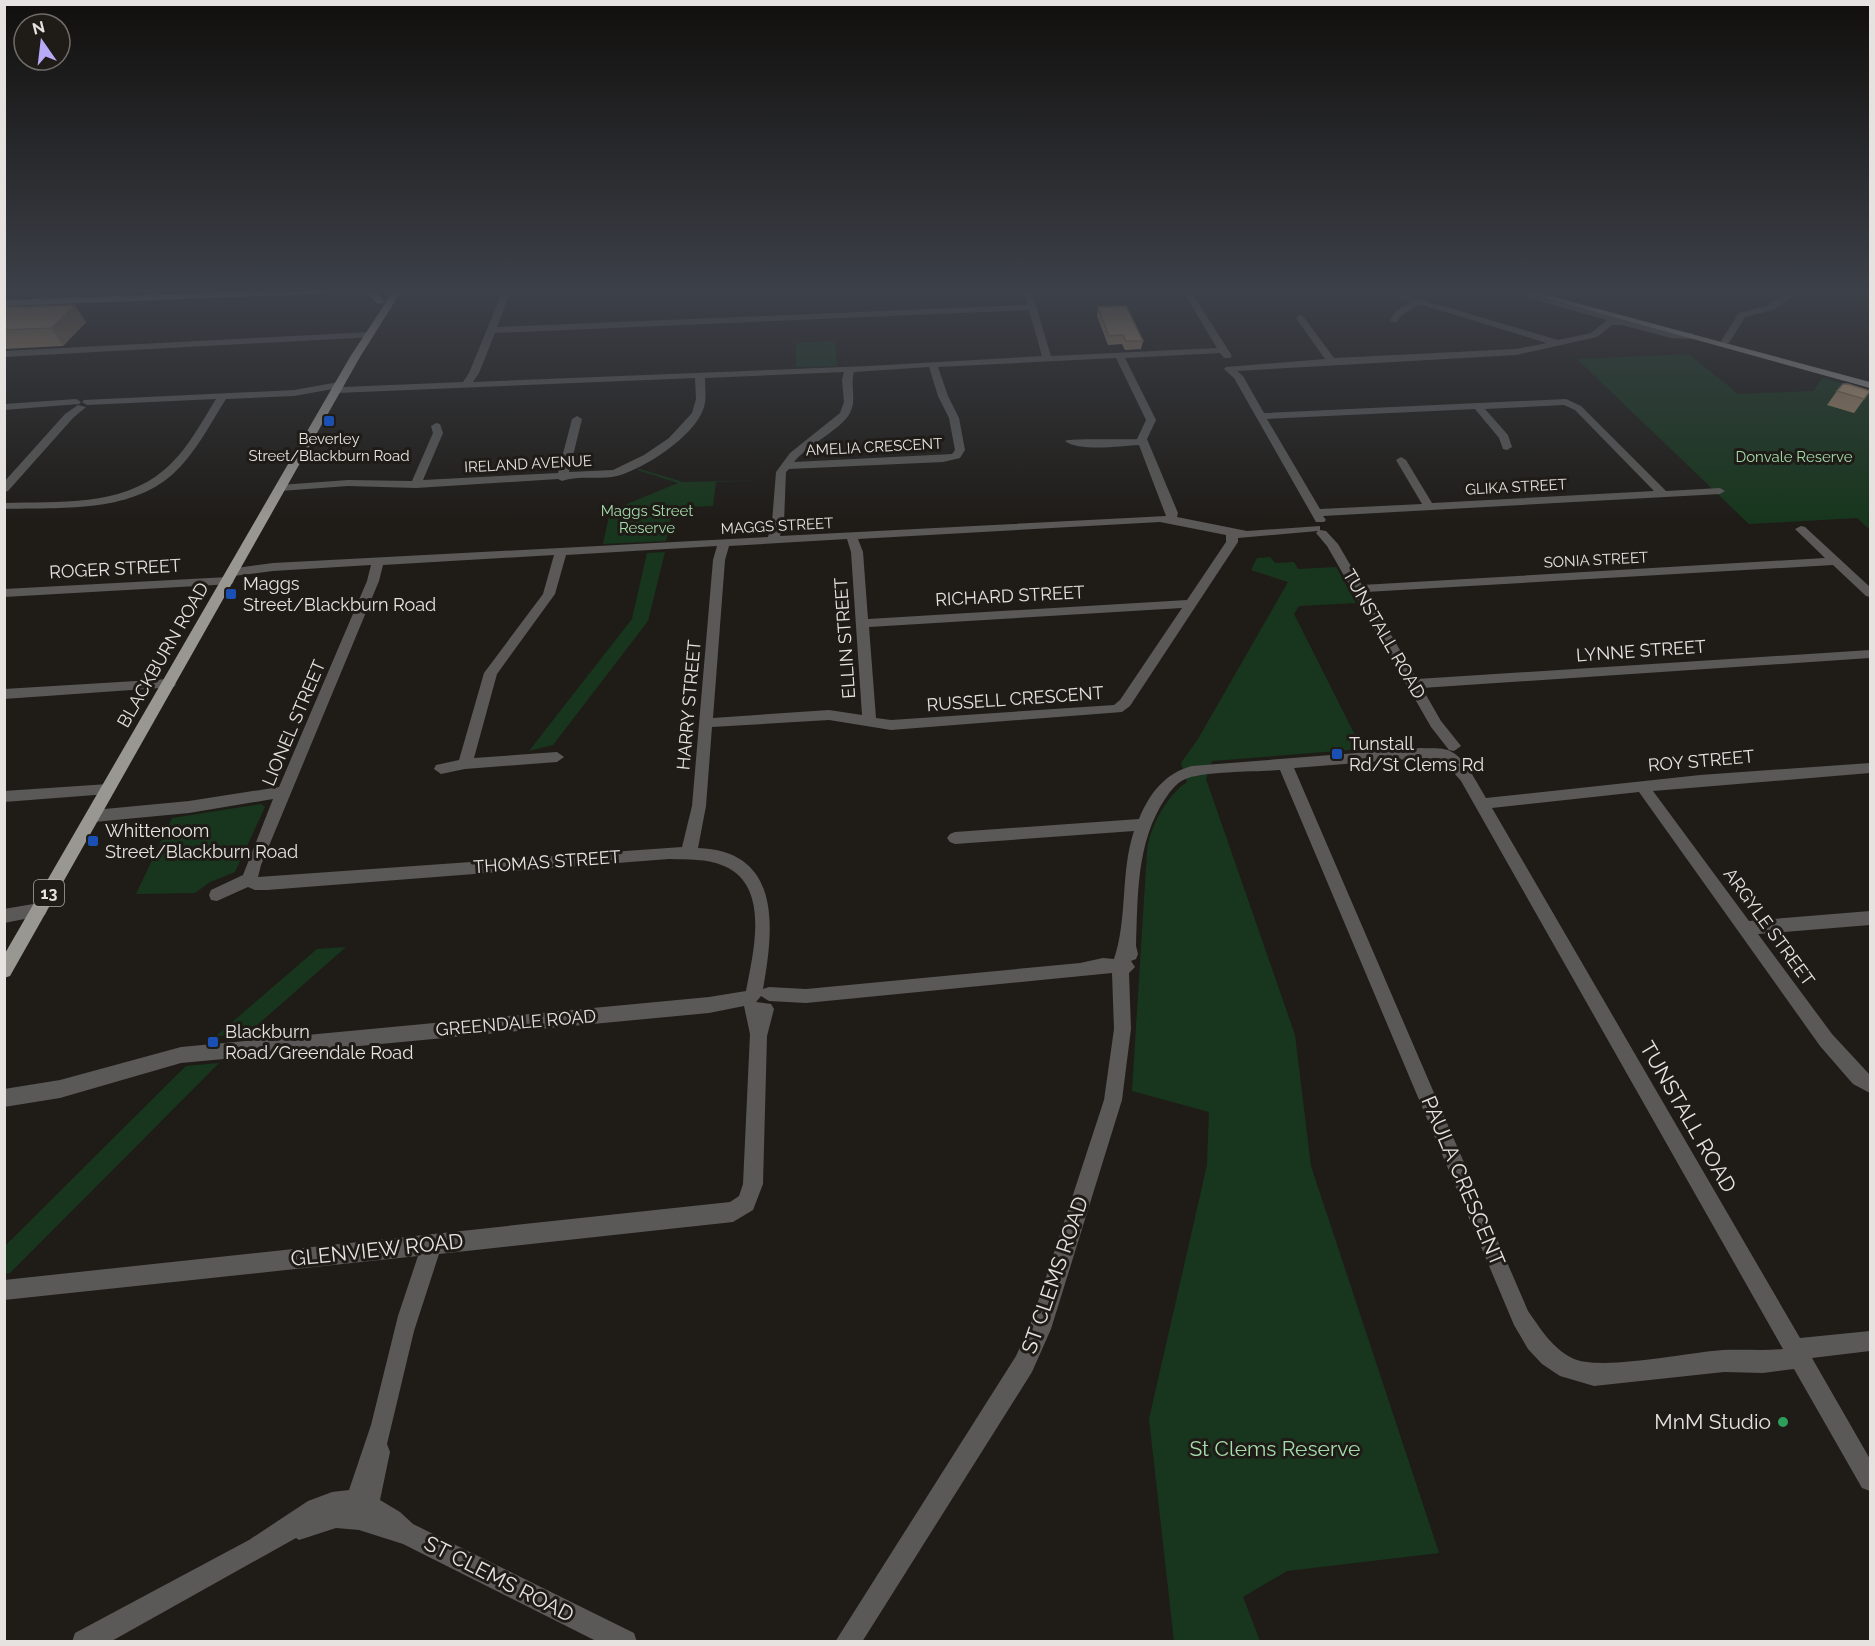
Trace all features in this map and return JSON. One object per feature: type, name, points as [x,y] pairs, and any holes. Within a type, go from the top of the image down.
[{"type":"main road","name":"BLACKBURN ROAD","points":[[4,971],[349,367]]},
{"type":"main road","points":[[1803,367],[1870,385]]},
{"type":"main road","points":[[1824,367],[1870,379]]},
{"type":"street","points":[[468,386],[476,367]]},
{"type":"street","points":[[4,407],[58,404],[77,407],[105,402],[223,396],[721,375],[849,372],[904,367]]},
{"type":"street","name":"AMELIA CRESCENT","points":[[784,466],[956,456],[960,450],[954,418],[943,396],[936,367]]},
{"type":"street","points":[[1127,367],[1151,420],[1142,437],[1143,442],[1174,520]]},
{"type":"street","name":"TUNSTALL ROAD","points":[[1233,367],[1315,513],[1323,532],[1359,589],[1449,751],[1480,801],[1870,1480]]},
{"type":"street","points":[[777,541],[780,476],[784,466],[794,454],[842,417],[849,402],[849,372]]},
{"type":"street","name":"IRELAND AVENUE","points":[[281,487],[416,485],[607,475],[637,465],[692,420],[698,411],[703,376]]},
{"type":"street","points":[[4,506],[100,501],[143,489],[172,469],[223,396]]},
{"type":"street","points":[[1261,416],[1559,401],[1578,408],[1662,494]]},
{"type":"street","points":[[1477,405],[1504,437],[1507,447]]},
{"type":"street","points":[[4,489],[77,407]]},
{"type":"street","points":[[562,478],[577,419]]},
{"type":"street","points":[[416,485],[438,433],[436,426]]},
{"type":"street","points":[[1070,441],[1099,444],[1143,442]]},
{"type":"street","points":[[1401,460],[1429,507]]},
{"type":"street","name":"GLIKA STREET","points":[[1315,513],[1720,491]]},
{"type":"street","name":"MAGGS STREET","points":[[232,573],[273,567],[1138,521],[1174,520],[1217,534],[1323,532]]},
{"type":"street","points":[[1801,530],[1870,592]]},
{"type":"street","name":"RUSSELL CRESCENT","points":[[705,723],[829,715],[891,725],[1117,709],[1125,703],[1237,535]]},
{"type":"street","name":"ELLIN STREET","points":[[856,537],[869,722]]},
{"type":"street","name":"HARRY STREET","points":[[689,852],[699,806],[721,544]]},
{"type":"street","points":[[465,764],[491,673],[549,594],[561,552]]},
{"type":"street","name":"LIONEL STREET","points":[[250,879],[253,866],[381,561]]},
{"type":"street","name":"SONIA STREET","points":[[1359,589],[1836,561]]},
{"type":"street","name":"ROGER STREET","points":[[4,593],[232,573]]},
{"type":"street","name":"RICHARD STREET","points":[[862,623],[1161,605],[1190,607]]},
{"type":"street","name":"LYNNE STREET","points":[[1413,684],[1870,654]]},
{"type":"street","points":[[4,694],[169,684]]},
{"type":"street","name":"ST CLEMS ROAD","points":[[847,1641],[1010,1389],[1033,1346],[1113,1100],[1119,1067],[1123,1005],[1121,968],[1130,960],[1128,946],[1135,847],[1141,825],[1163,791],[1179,775],[1192,771],[1449,751]]},
{"type":"street","points":[[441,769],[465,764],[557,757]]},
{"type":"street","name":"PAULA CRESCENT","points":[[1285,764],[1517,1307],[1536,1341],[1558,1362],[1580,1372],[1594,1375],[1724,1360],[1763,1362],[1797,1353],[1870,1341]]},
{"type":"street","name":"ROY STREET","points":[[1480,801],[1870,768]]},
{"type":"street","name":"ARGYLE STREET","points":[[1642,786],[1841,1060],[1859,1078],[1870,1085]]},
{"type":"street","points":[[4,797],[108,789]]},
{"type":"street","points":[[93,816],[189,807],[284,792]]},
{"type":"street","points":[[955,838],[1141,825]]},
{"type":"street","name":"THOMAS STREET","points":[[250,879],[255,884],[267,884],[689,852],[710,853],[731,861],[746,872],[757,885],[763,910],[753,1184],[746,1203]]},
{"type":"street","points":[[217,895],[250,879]]},
{"type":"street","points":[[4,918],[36,915]]},
{"type":"street","points":[[1746,928],[1870,918]]},
{"type":"street","name":"GREENDALE ROAD","points":[[4,1098],[35,1095],[170,1058],[200,1053],[1121,968]]},
{"type":"street","name":"GLENVIEW ROAD","points":[[4,1290],[727,1214],[746,1203]]},
{"type":"street","points":[[360,1509],[377,1468],[381,1428],[413,1300],[414,1277],[426,1245]]},
{"type":"street","name":"ST CLEMS ROAD","points":[[84,1641],[282,1534],[327,1517],[360,1509],[388,1530],[405,1532],[626,1641]]},
{"type":"green space","name":"Donvale Reserve","points":[[1585,367],[1705,367],[1738,394],[1814,391],[1822,378],[1870,391],[1870,530],[1857,518],[1749,524]]},
{"type":"green space","name":"Maggs Street Reserve","points":[[637,470],[683,482],[770,480],[716,482],[713,506],[673,508],[666,541],[603,544],[610,511],[678,483]]},
{"type":"green space","points":[[665,552],[648,621],[553,745],[529,751],[632,619],[647,553]]},
{"type":"green space","name":"St Clems Reserve","points":[[1270,557],[1275,563],[1294,562],[1298,569],[1336,567],[1356,603],[1299,606],[1294,614],[1362,749],[1212,761],[1206,779],[1295,1035],[1311,1166],[1439,1553],[1287,1571],[1243,1597],[1260,1641],[1174,1641],[1149,1419],[1207,1165],[1209,1112],[1132,1091],[1147,852],[1151,833],[1160,813],[1173,795],[1187,782],[1181,763],[1198,739],[1288,582],[1251,570],[1257,558]]},
{"type":"green space","points":[[261,804],[265,807],[235,872],[210,882],[195,893],[136,894],[172,818]]},
{"type":"green space","points":[[346,947],[247,1034],[216,1036],[317,949]]},
{"type":"green space","points":[[219,1063],[10,1273],[5,1274],[5,1246],[186,1066]]},
{"type":"building","points":[[1843,384],[1870,391],[1864,399],[1837,391]]},
{"type":"place","name":"Beverley Street/Blackburn Road","points":[[329,421]]},
{"type":"place","name":"Maggs Street/Blackburn Road","points":[[231,594]]},
{"type":"place","name":"Tunstall Rd/St Clems Rd","points":[[1337,754]]},
{"type":"place","name":"Whittenoom Street/Blackburn Road","points":[[93,841]]},
{"type":"place","name":"Blackburn Road/Greendale Road","points":[[213,1042]]},
{"type":"place","name":"MnM Studio","points":[[1783,1422]]}]
